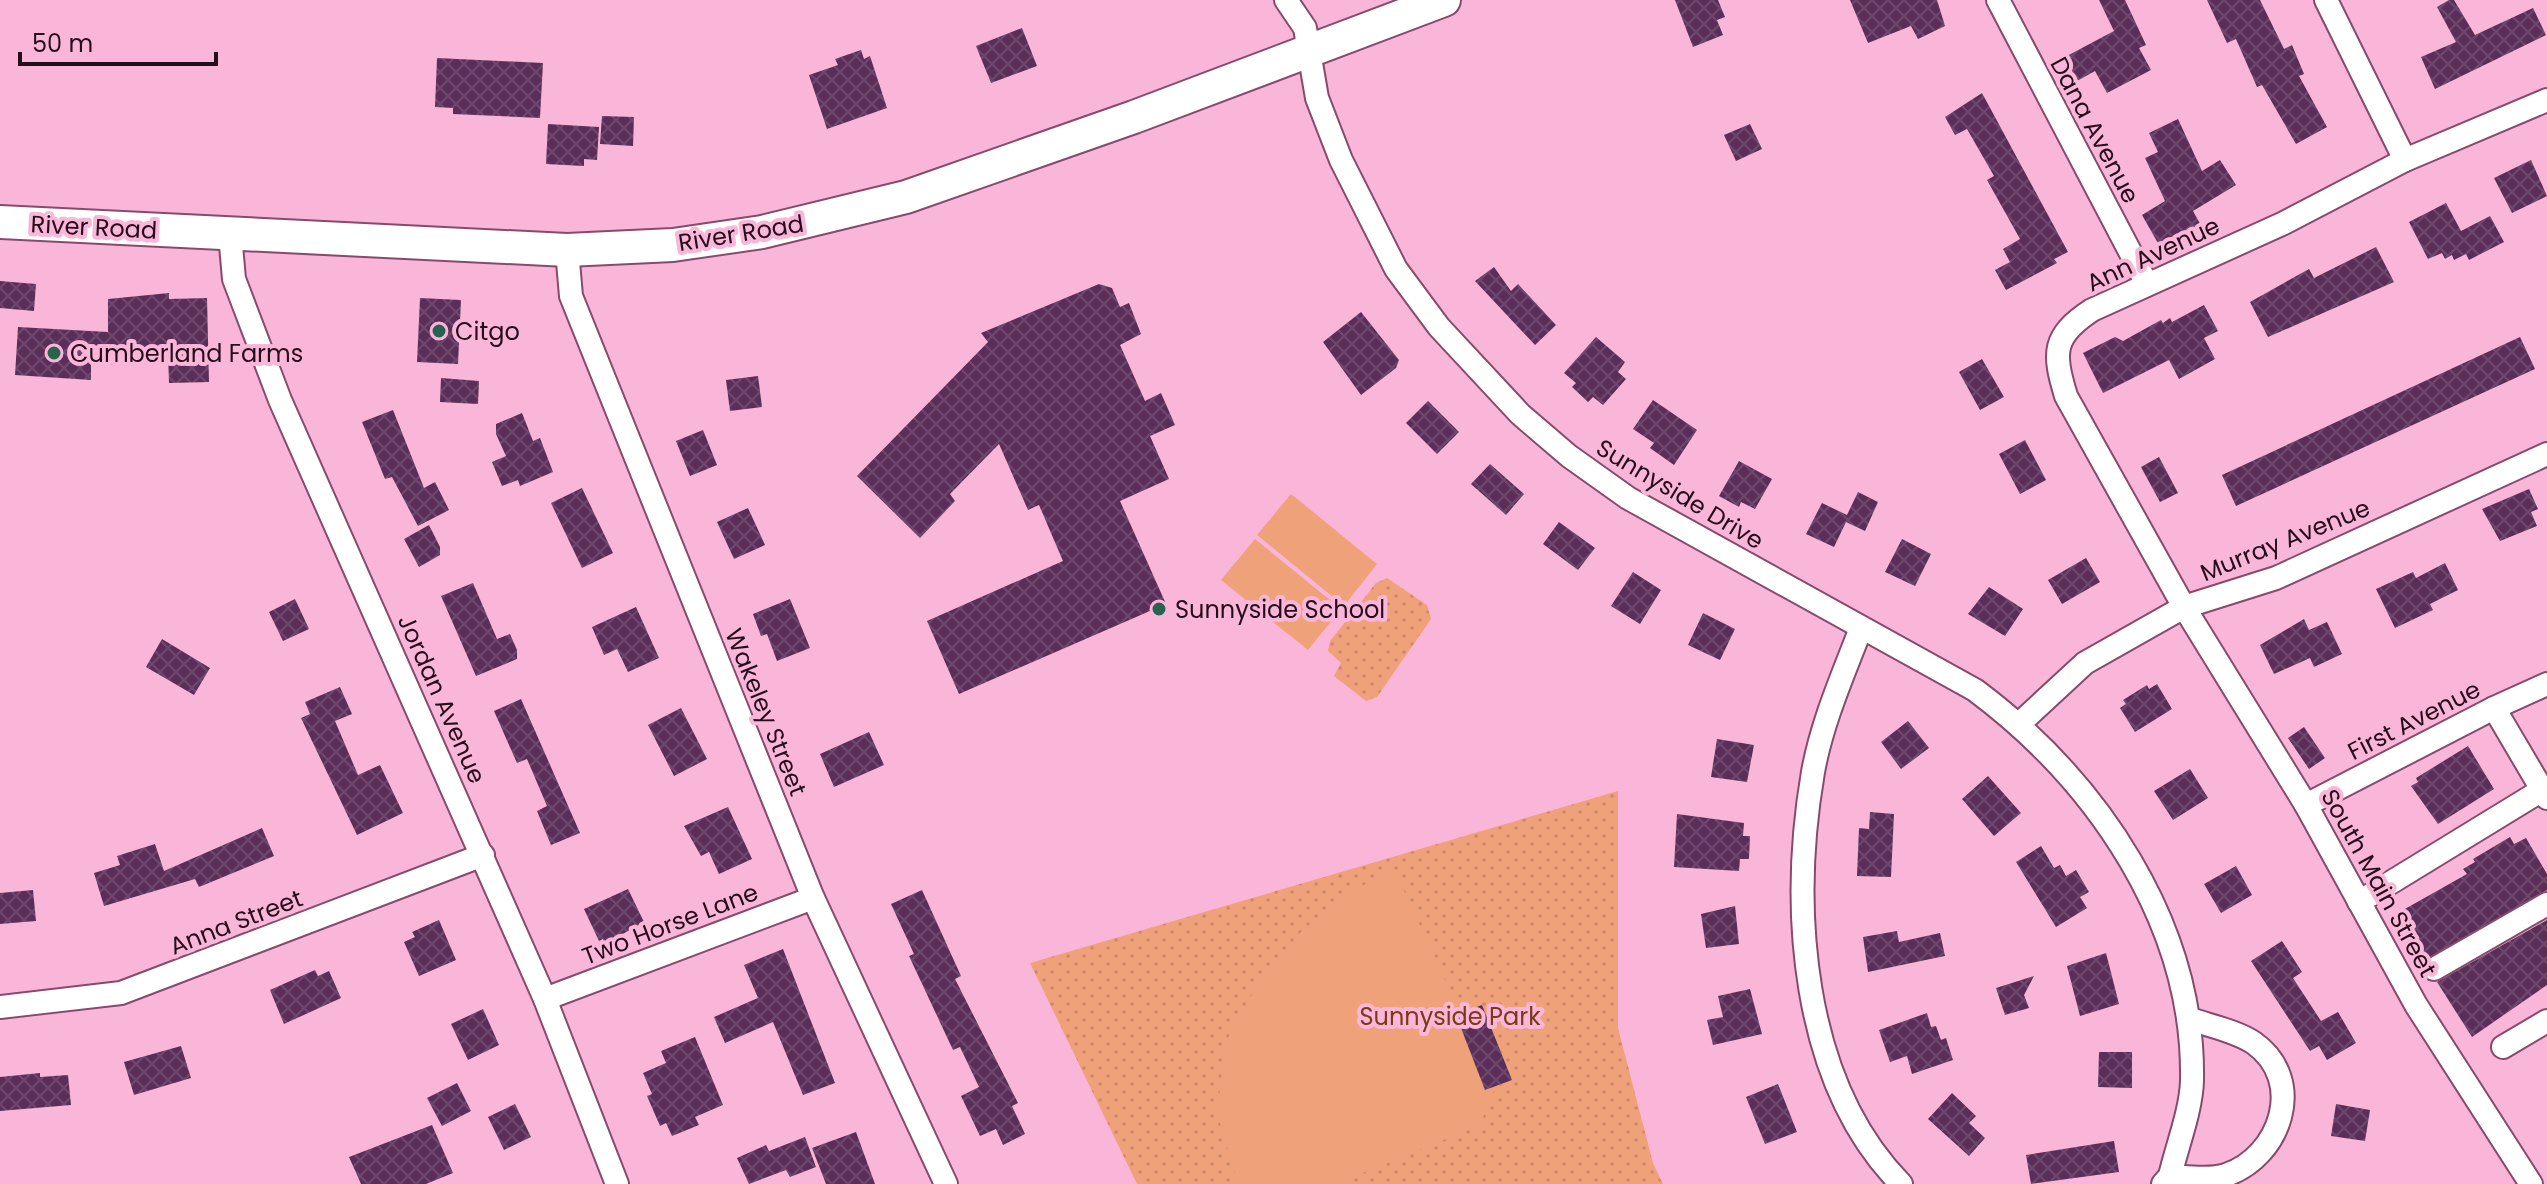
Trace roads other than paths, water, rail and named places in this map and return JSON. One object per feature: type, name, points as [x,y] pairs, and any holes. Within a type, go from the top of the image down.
[{"type":"main road","name":"River Road","points":[[0,222],[567,250],[673,245],[827,219],[906,197],[1106,127],[1444,0]]},
{"type":"street","name":"Sunnyside Drive","points":[[1286,0],[1305,28],[1317,98],[1341,160],[1396,269],[1439,327],[1486,381],[1569,456],[1628,498],[1975,690],[2019,724],[2085,794],[2133,863],[2157,914],[2190,1019],[2192,1085],[2167,1180],[2224,1176],[2246,1165],[2265,1152],[2277,1133],[2282,1110],[2278,1073],[2254,1043],[2190,1019]]},
{"type":"street","name":"Dana Avenue","points":[[1998,0],[2147,284]]},
{"type":"street","points":[[2326,0],[2405,160]]},
{"type":"street","name":"Ann Avenue","points":[[2184,607],[2066,396],[2056,363],[2058,342],[2073,322],[2147,284],[2284,223],[2405,160],[2547,100]]},
{"type":"street","name":"Jordan Avenue","points":[[230,234],[234,279],[280,400],[545,999],[610,1182]]},
{"type":"street","name":"Wakeley Street","points":[[567,250],[571,296],[813,898],[946,1184]]},
{"type":"street","name":"Murray Avenue","points":[[2019,724],[2085,663],[2184,607],[2276,578],[2547,454]]},
{"type":"street","name":"South Main Street","points":[[2184,607],[2306,805],[2387,946],[2416,1005],[2531,1184]]},
{"type":"street","points":[[1861,628],[1826,721],[1814,771],[1801,871],[1803,935],[1818,1023],[1835,1075],[1870,1145],[1901,1184]]},
{"type":"street","name":"First Avenue","points":[[2306,805],[2547,684]]},
{"type":"street","points":[[2359,902],[2545,794],[2494,708]]},
{"type":"street","name":"Anna Street","points":[[0,1007],[121,993],[483,855]]},
{"type":"street","name":"Two Horse Lane","points":[[545,999],[813,898]]},
{"type":"street","points":[[2434,969],[2547,904]]},
{"type":"street","points":[[2503,1047],[2547,1021]]},
{"type":"place","name":"Citgo","points":[[439,331]]},
{"type":"place","name":"Cumberland Farms","points":[[54,353]]},
{"type":"place","name":"Sunnyside School","points":[[1159,609]]},
{"type":"park label","name":"Sunnyside Park","points":[[1450,1016]]}]
